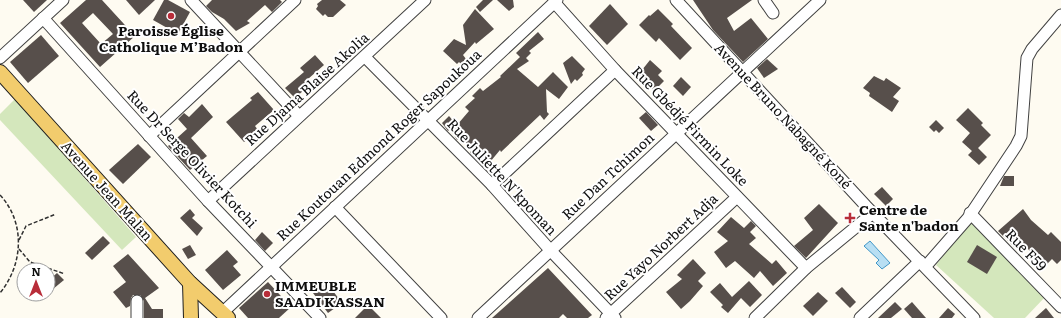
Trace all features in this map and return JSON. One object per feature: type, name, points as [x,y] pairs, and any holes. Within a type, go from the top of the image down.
[{"type":"main road","name":"Avenue Jean Malan","points":[[0,72],[190,283]]},
{"type":"main road","points":[[190,283],[225,315]]},
{"type":"main road","points":[[190,283],[191,318]]},
{"type":"street","points":[[0,58],[63,0]]},
{"type":"street","points":[[149,136],[295,0]]},
{"type":"street","name":"Rue Djama Blaise Akolia","points":[[208,201],[299,116],[366,57],[425,0]]},
{"type":"street","name":"Avenue Bruno Nabagné Koné","points":[[676,0],[873,213],[974,318]]},
{"type":"street","points":[[764,0],[773,13]]},
{"type":"street","name":"Rue Dan Tchimon","points":[[478,318],[676,132],[743,73],[820,0]]},
{"type":"street","name":"Rue Gbédjé Firmin Loke","points":[[556,1],[615,70],[806,268]]},
{"type":"street","name":"Rue Koutouan Edmond Roger Sapoukoua","points":[[225,315],[272,267],[335,207],[556,1]]},
{"type":"street","points":[[195,2],[299,116]]},
{"type":"street","points":[[860,318],[923,264],[970,213],[1016,146],[1021,136],[1027,58],[1032,49],[1061,15]]},
{"type":"street","name":"Rue Dr Serge Olivier Kotchi","points":[[43,18],[208,201],[320,318]]},
{"type":"street","name":"Rue Juliette N'kpoman","points":[[366,57],[492,185],[610,317]]},
{"type":"street","points":[[492,185],[615,70]]},
{"type":"street","name":"Rue Yayo Norbert Adja","points":[[610,317],[737,197]]},
{"type":"street","points":[[335,207],[441,318]]},
{"type":"street","points":[[755,318],[806,268],[873,213]]},
{"type":"street","name":"Rue F59","points":[[970,213],[1061,307]]},
{"type":"street","points":[[137,301],[137,318]]},
{"type":"path","points":[[0,195],[8,205],[14,219],[18,242],[16,265],[11,277],[0,293]]},
{"type":"path","points":[[18,242],[26,226],[56,214]]},
{"type":"path","points":[[18,248],[24,257],[30,262],[65,274]]},
{"type":"green space","points":[[15,99],[136,237],[122,250],[0,120],[0,114]]},
{"type":"green space","points":[[970,222],[1046,296],[1025,318],[994,318],[936,265]]},
{"type":"water","points":[[870,241],[890,263],[882,269],[876,263],[879,260],[864,246]]},
{"type":"building","points":[[23,0],[47,0],[34,12]]},
{"type":"building","points":[[86,0],[102,0],[135,36],[100,67],[60,23]],"holes":[[[93,13],[113,34],[101,44],[82,23]]]},
{"type":"building","points":[[126,0],[155,0],[139,15]]},
{"type":"building","name":"Paroisse Église Catholique M’Badon","points":[[164,0],[168,0],[190,12],[178,34],[153,20]]},
{"type":"building","points":[[212,0],[280,0],[282,2],[272,12],[265,5],[247,21],[250,23],[236,31],[224,19],[212,12],[206,6]]},
{"type":"building","points":[[322,0],[340,0],[346,5],[333,17],[328,17],[325,14],[323,16],[316,9],[318,6],[317,4]]},
{"type":"building","points":[[483,0],[493,0],[480,12],[476,7]]},
{"type":"building","points":[[497,0],[513,0],[514,7],[509,11]]},
{"type":"building","points":[[693,0],[752,0],[727,18],[734,31],[751,18],[768,39],[743,62],[713,30]]},
{"type":"building","points":[[610,4],[628,24],[607,45],[589,26]]},
{"type":"building","points":[[475,9],[494,29],[476,44],[475,42],[463,55],[466,59],[461,64],[459,62],[457,64],[443,51],[454,39],[466,45],[463,25]]},
{"type":"building","points":[[658,9],[673,24],[671,26],[692,48],[680,60],[659,38],[656,42],[639,25],[649,15],[650,16]]},
{"type":"building","points":[[538,32],[544,39],[529,51],[531,53],[526,58],[529,61],[517,69],[538,87],[553,72],[568,87],[559,99],[546,89],[547,112],[549,114],[544,120],[540,115],[501,152],[500,150],[485,168],[471,154],[470,152],[473,149],[460,137],[457,140],[450,129],[448,131],[442,123],[449,116],[457,125],[469,111],[465,107],[475,98],[472,96],[480,88],[483,91],[501,77],[500,76],[520,57],[516,53]]},
{"type":"building","points":[[41,35],[59,56],[28,83],[10,62]]},
{"type":"building","points":[[315,55],[324,65],[308,79],[312,83],[295,98],[285,88],[304,72],[300,68]]},
{"type":"building","points":[[572,56],[585,69],[582,73],[583,75],[577,81],[575,79],[571,84],[563,63]]},
{"type":"building","points":[[767,59],[778,69],[764,78],[757,68]]},
{"type":"building","points":[[650,60],[662,71],[658,75],[664,81],[654,91],[638,75]]},
{"type":"building","points":[[874,76],[884,81],[886,78],[901,88],[893,97],[899,101],[892,112],[869,96],[870,93],[863,88]]},
{"type":"building","points":[[681,77],[691,87],[683,96],[673,86]]},
{"type":"building","points":[[258,92],[274,110],[255,126],[258,130],[244,142],[226,122],[252,100],[250,98]]},
{"type":"building","points":[[202,104],[213,117],[191,138],[207,156],[190,170],[168,146],[187,129],[178,119],[184,113],[189,117]]},
{"type":"building","points":[[968,108],[983,123],[981,125],[991,135],[978,148],[987,157],[979,165],[968,155],[972,151],[962,142],[970,133],[956,120]]},
{"type":"building","points":[[646,112],[658,125],[651,131],[639,118]]},
{"type":"building","points":[[936,120],[944,128],[939,133],[936,130],[934,132],[929,127]]},
{"type":"building","points":[[138,144],[151,157],[123,184],[109,170]]},
{"type":"building","points":[[1004,176],[1014,176],[1014,186],[1000,186]]},
{"type":"building","points":[[882,187],[893,199],[886,206],[874,194]]},
{"type":"building","points":[[819,204],[838,223],[806,258],[794,246],[813,230],[804,218]]},
{"type":"building","points":[[190,209],[195,215],[192,218],[203,228],[197,236],[180,218]]},
{"type":"building","points":[[1023,209],[1031,220],[1048,235],[1051,232],[1061,242],[1061,260],[1057,264],[1052,259],[1045,266],[1022,243],[1016,249],[998,231]]},
{"type":"building","points":[[731,217],[744,228],[751,221],[756,226],[750,232],[756,238],[749,244],[772,264],[776,260],[787,273],[773,286],[760,271],[754,278],[735,261],[726,268],[714,252],[728,241],[717,232]]},
{"type":"building","points":[[262,232],[273,243],[265,251],[255,240]]},
{"type":"building","points":[[103,236],[110,243],[92,260],[85,253]]},
{"type":"building","points":[[190,245],[196,255],[188,259],[182,249]]},
{"type":"building","points":[[977,245],[997,257],[987,274],[967,262]]},
{"type":"building","points":[[227,250],[238,262],[233,266],[241,275],[223,290],[205,270]]},
{"type":"building","points":[[128,254],[159,288],[145,298],[152,309],[163,309],[163,318],[144,318],[144,301],[140,295],[133,295],[130,306],[126,308],[113,292],[126,282],[113,266]]},
{"type":"building","points":[[693,259],[706,273],[698,281],[703,286],[681,309],[666,292],[682,279],[677,275]]},
{"type":"building","points":[[548,268],[592,315],[588,318],[567,318],[563,314],[559,318],[492,318]]},
{"type":"building","points":[[57,273],[64,280],[56,287]]},
{"type":"building","points":[[749,281],[762,295],[750,307],[741,298],[728,313],[721,307],[723,305],[710,292],[720,283],[732,297]]},
{"type":"building","name":"IMMEUBLE SAADI KASSAN","points":[[268,282],[291,307],[279,318],[248,318],[239,308]]},
{"type":"building","points":[[327,283],[342,303],[328,313],[313,293]]},
{"type":"building","points":[[842,287],[856,302],[850,308],[835,293]]},
{"type":"building","points":[[818,292],[828,301],[813,316],[803,306]]},
{"type":"building","points":[[895,302],[902,309],[891,318],[878,318]]},
{"type":"building","points":[[912,302],[926,318],[912,318],[904,309]]},
{"type":"building","points":[[368,305],[381,318],[355,318]]},
{"type":"building","points":[[948,308],[955,314],[952,318],[939,318]]},
{"type":"building","points":[[1046,308],[1054,318],[1035,318]]},
{"type":"place","name":"Paroisse Église Catholique M’Badon","points":[[171,16]]},
{"type":"place","name":"Centre de Sante n'badon","points":[[850,218]]},
{"type":"place","name":"IMMEUBLE SAADI KASSAN","points":[[267,294]]}]
